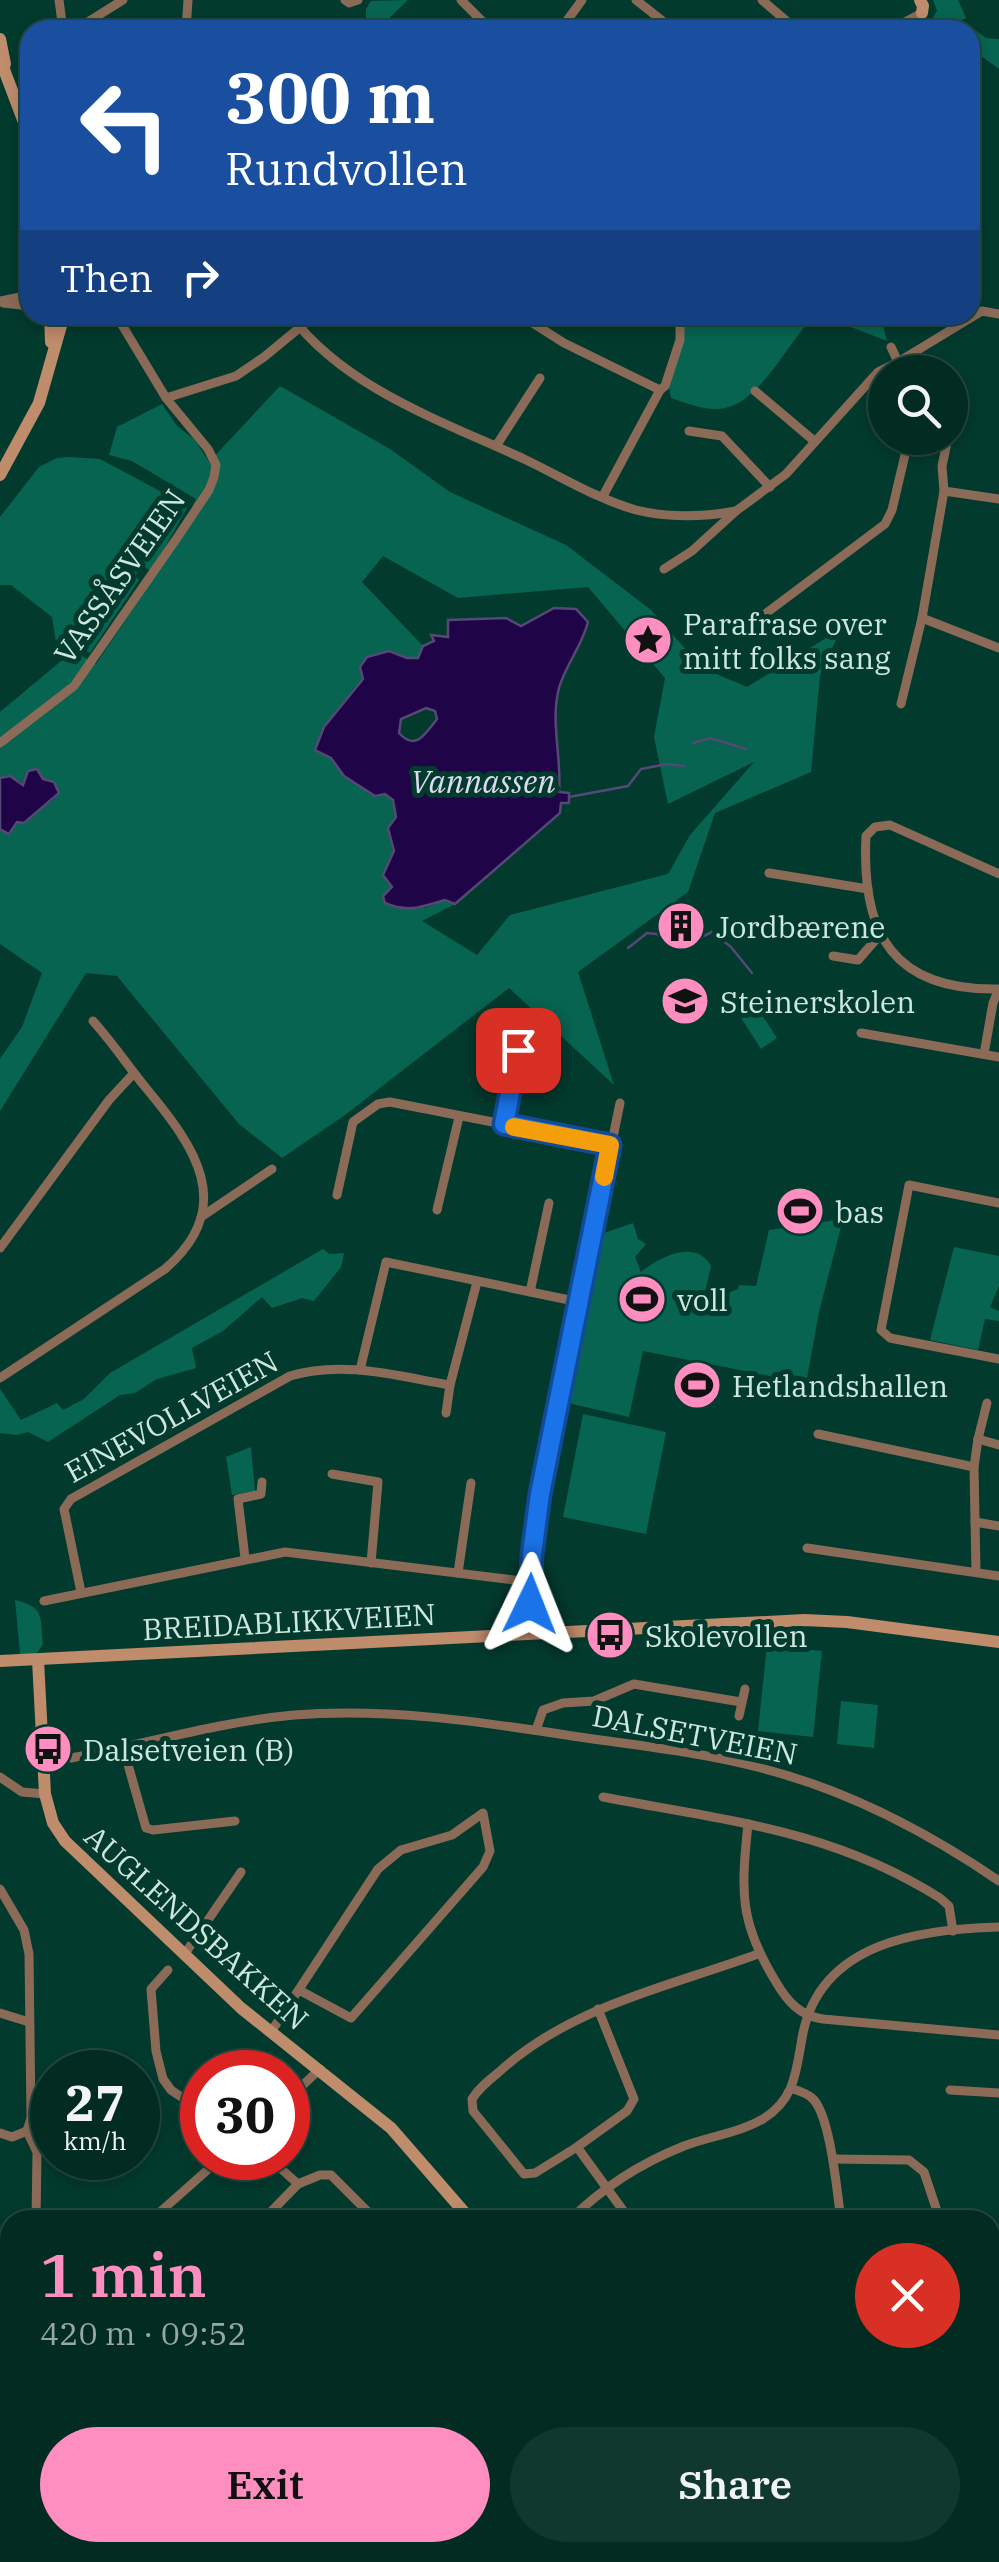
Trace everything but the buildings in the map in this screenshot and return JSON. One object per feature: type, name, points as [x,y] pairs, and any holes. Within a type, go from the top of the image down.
[{"type":"main road","points":[[0,39],[2,62],[20,111]]},
{"type":"main road","points":[[50,360],[51,325]]},
{"type":"main road","points":[[0,475],[39,403],[60,325]]},
{"type":"main road","name":"BREIDABLIKKVEIEN","points":[[0,1661],[804,1620],[999,1642]]},
{"type":"main road","name":"AUGLENDSBAKKEN","points":[[38,1660],[45,1794],[52,1824],[184,1955],[270,2032],[371,2109],[410,2146],[463,2210]]},
{"type":"street","points":[[91,20],[123,0]]},
{"type":"street","points":[[345,0],[350,4],[358,0]]},
{"type":"street","points":[[461,0],[481,20]]},
{"type":"street","points":[[636,0],[661,20]]},
{"type":"street","points":[[762,0],[786,20]]},
{"type":"street","name":"VASSÅSVEIEN","points":[[0,743],[74,686],[209,490],[216,465],[208,449],[166,398],[122,325]]},
{"type":"street","points":[[298,325],[334,361],[363,381],[602,496],[657,514],[705,516],[736,511]]},
{"type":"street","points":[[166,398],[236,376],[303,325]]},
{"type":"street","points":[[536,325],[660,390]]},
{"type":"street","points":[[602,496],[665,386],[680,340],[680,325]]},
{"type":"street","points":[[910,355],[959,325]]},
{"type":"street","points":[[891,346],[895,355]]},
{"type":"street","points":[[496,446],[540,378]]},
{"type":"street","points":[[664,569],[709,538],[736,511],[794,466],[813,440],[868,384]]},
{"type":"street","points":[[755,391],[813,440]]},
{"type":"street","points":[[689,430],[722,436],[770,487]]},
{"type":"street","points":[[742,632],[885,524],[904,455]]},
{"type":"street","points":[[901,704],[922,618],[944,490],[944,455]]},
{"type":"street","points":[[944,490],[999,499]]},
{"type":"street","points":[[705,516],[709,538]]},
{"type":"street","points":[[922,618],[999,648]]},
{"type":"street","points":[[984,1054],[999,989],[942,984],[898,958],[879,936],[868,889],[866,844],[870,830],[882,825],[901,828],[999,874]]},
{"type":"street","points":[[769,872],[868,889]]},
{"type":"street","points":[[832,956],[858,960],[879,936]]},
{"type":"street","points":[[93,1021],[183,1134],[193,1152],[203,1194],[202,1217]]},
{"type":"street","points":[[861,1033],[999,1056]]},
{"type":"street","points":[[485,1041],[518,1050],[504,1124]]},
{"type":"street","points":[[0,1248],[109,1100],[134,1073]]},
{"type":"street","points":[[337,1195],[353,1122],[367,1110],[390,1102],[610,1145]]},
{"type":"street","points":[[532,1632],[530,1582],[540,1494],[620,1102]]},
{"type":"street","points":[[438,1210],[459,1117]]},
{"type":"street","points":[[0,1378],[166,1269],[180,1256],[202,1217],[272,1169]]},
{"type":"street","points":[[999,1203],[909,1185],[882,1334],[999,1359]]},
{"type":"street","points":[[530,1292],[548,1203]]},
{"type":"street","points":[[360,1370],[386,1262],[579,1302]]},
{"type":"street","points":[[446,1413],[476,1282]]},
{"type":"street","name":"EINEVOLLVEIEN","points":[[82,1592],[64,1508],[66,1502],[290,1376],[327,1369],[360,1370],[450,1384]]},
{"type":"street","points":[[976,1572],[974,1467],[987,1404]]},
{"type":"street","points":[[818,1434],[974,1467]]},
{"type":"street","points":[[978,1439],[999,1445]]},
{"type":"street","points":[[332,1474],[378,1482],[371,1563]]},
{"type":"street","points":[[245,1558],[238,1499],[261,1494],[262,1482]]},
{"type":"street","points":[[458,1573],[471,1484]]},
{"type":"street","points":[[975,1522],[999,1526]]},
{"type":"street","points":[[806,1548],[999,1576]]},
{"type":"street","points":[[44,1601],[285,1552],[530,1582]]},
{"type":"street","name":"DALSETVEIEN","points":[[536,1730],[542,1710],[563,1702],[594,1701],[634,1684],[742,1702]]},
{"type":"street","name":"DALSETVEIEN","points":[[739,1716],[746,1689]]},
{"type":"street","name":"DALSETVEIEN","points":[[71,1758],[223,1724],[298,1715],[391,1714],[536,1730],[706,1756],[796,1778],[865,1804],[940,1841],[999,1881]]},
{"type":"street","points":[[123,1747],[146,1828],[234,1821]]},
{"type":"street","points":[[1,1775],[22,1792],[45,1794]]},
{"type":"street","points":[[603,1797],[822,1841],[887,1868],[940,1898],[949,1906],[953,1930]]},
{"type":"street","points":[[270,2032],[378,1869],[401,1850],[452,1835],[483,1813],[490,1851],[483,1868],[351,2018],[299,1990]]},
{"type":"street","points":[[748,1824],[743,1897],[758,1954],[779,1987],[808,2017],[999,2035]]},
{"type":"street","points":[[184,1955],[241,1872]]},
{"type":"street","points":[[0,1889],[16,1910],[27,1942],[31,2118],[27,2131],[37,2152],[36,2210]]},
{"type":"street","points":[[582,2210],[607,2188],[665,2154],[763,2119],[781,2105],[792,2089],[808,2017],[826,1982],[850,1959],[888,1944],[953,1930],[999,1927]]},
{"type":"street","points":[[598,2008],[634,2099],[627,2111],[577,2147],[535,2174],[524,2174],[470,2105],[477,2092],[519,2052],[598,2008],[758,1954]]},
{"type":"street","points":[[168,1970],[151,1990],[160,2070],[166,2085],[180,2095]]},
{"type":"street","points":[[0,2013],[29,2022]]},
{"type":"street","points":[[310,2078],[320,2069]]},
{"type":"street","points":[[792,2089],[813,2098],[820,2109],[833,2159],[840,2210]]},
{"type":"street","points":[[950,2090],[999,2093]]},
{"type":"street","points":[[0,2133],[12,2136],[27,2131]]},
{"type":"street","points":[[577,2147],[623,2210]]},
{"type":"street","points":[[833,2159],[909,2160],[924,2172],[937,2210]]},
{"type":"street","points":[[273,2210],[298,2184],[320,2175],[331,2175],[366,2210]]},
{"type":"street","points":[[163,2210],[196,2180]]},
{"type":"street","points":[[294,2180],[298,2184]]},
{"type":"green space","points":[[408,0],[387,20],[366,20],[371,1]]},
{"type":"green space","points":[[933,0],[958,0],[966,18],[937,20],[933,17],[937,11]]},
{"type":"green space","points":[[980,34],[999,39],[999,69],[980,55]]},
{"type":"green space","points":[[806,325],[760,385],[734,405],[719,409],[671,398],[669,387],[682,326]]},
{"type":"green space","points":[[846,325],[883,325],[887,341]]},
{"type":"green space","points":[[280,386],[390,449],[450,492],[566,545],[651,610],[702,668],[747,687],[834,633],[836,640],[820,675],[811,772],[715,813],[688,892],[578,972],[614,1085],[509,988],[345,1115],[282,1158],[239,1124],[117,976],[86,973],[0,1111],[0,1059],[22,1027],[42,973],[0,944],[0,829],[9,834],[17,822],[55,799],[10,776],[0,778],[0,712],[73,651],[96,664],[195,517],[192,507],[196,499],[132,461],[109,455],[117,427],[162,404],[209,462]],"holes":[[[383,556],[458,598],[588,587],[665,678],[654,737],[668,804],[754,762],[690,835],[668,874],[510,915],[477,955],[422,921],[455,904],[445,900],[425,908],[384,875],[394,851],[388,828],[396,817],[393,800],[385,794],[375,796],[344,776],[331,758],[352,690],[389,651],[418,658],[423,646],[362,582]]]},
{"type":"green space","points":[[69,457],[100,459],[188,506],[152,571],[142,566],[135,576],[139,580],[90,653],[72,642],[56,642],[52,617],[11,585],[0,585],[0,517],[39,467]]},
{"type":"green space","points":[[756,1006],[777,1038],[761,1049],[740,1016]]},
{"type":"green space","points":[[843,1219],[807,1378],[783,1373],[780,1378],[643,1351],[629,1417],[572,1404],[568,1396],[601,1234],[633,1223],[638,1239],[646,1244],[635,1257],[641,1272],[677,1253],[696,1253],[704,1258],[711,1266],[705,1292],[711,1310],[720,1312],[728,1293],[739,1285],[756,1286],[769,1230]]},
{"type":"green space","points":[[954,1247],[999,1256],[999,1286],[990,1307],[999,1311],[999,1321],[985,1319],[978,1350],[930,1340]]},
{"type":"green space","points":[[323,1249],[329,1254],[344,1253],[341,1267],[314,1301],[302,1298],[272,1308],[262,1297],[223,1331],[192,1348],[196,1368],[157,1379],[135,1393],[120,1395],[48,1442],[28,1432],[0,1433],[0,1389],[21,1420],[57,1403],[63,1410],[84,1399],[110,1373]]},
{"type":"green space","points":[[583,1414],[666,1432],[646,1534],[563,1517]]},
{"type":"green space","points":[[251,1447],[255,1491],[232,1495],[226,1457]]},
{"type":"green space","points":[[15,1600],[32,1606],[39,1614],[43,1644],[36,1654],[20,1654]]},
{"type":"green space","points":[[767,1645],[822,1651],[813,1737],[758,1731]]},
{"type":"green space","points":[[841,1701],[878,1705],[874,1748],[837,1744]]},
{"type":"water","name":"Vannassen","points":[[554,608],[576,609],[588,622],[562,679],[557,701],[559,792],[569,793],[569,803],[561,803],[560,813],[455,904],[445,900],[408,908],[385,903],[383,896],[392,887],[383,875],[394,851],[388,828],[396,817],[393,800],[385,794],[375,796],[344,776],[331,758],[315,750],[324,727],[363,679],[360,667],[367,657],[389,651],[418,658],[423,646],[434,641],[431,635],[448,637],[448,620],[506,618],[521,626]],"holes":[[[426,708],[435,711],[437,719],[416,741],[399,733],[401,719]]]},
{"type":"water","points":[[37,769],[43,779],[54,782],[59,793],[24,823],[17,822],[9,834],[0,829],[0,778],[10,776],[23,785],[28,771]]},
{"type":"waterway","points":[[693,743],[710,738],[746,749]]},
{"type":"waterway","points":[[569,797],[628,786],[641,769],[667,764],[684,766]]},
{"type":"waterway","points":[[628,948],[647,933],[657,934],[676,949],[712,932],[731,947],[752,973]]},
{"type":"slow traffic","points":[[514,1127],[610,1145],[604,1177]]},
{"type":"place","name":"Parafrase over mitt folks sang","points":[[648,640]]},
{"type":"place","name":"Jordbærene","points":[[681,926]]},
{"type":"place","name":"Steinerskolen","points":[[685,1001]]},
{"type":"place","name":"bas","points":[[800,1211]]},
{"type":"place","name":"voll","points":[[642,1299]]},
{"type":"place","name":"Hetlandshallen","points":[[697,1385]]},
{"type":"place","name":"Skolevollen","points":[[610,1635]]},
{"type":"place","name":"Dalsetveien (B)","points":[[48,1749]]},
{"type":"route","points":[[518,1050],[504,1124],[610,1145],[540,1494],[530,1604]]}]
